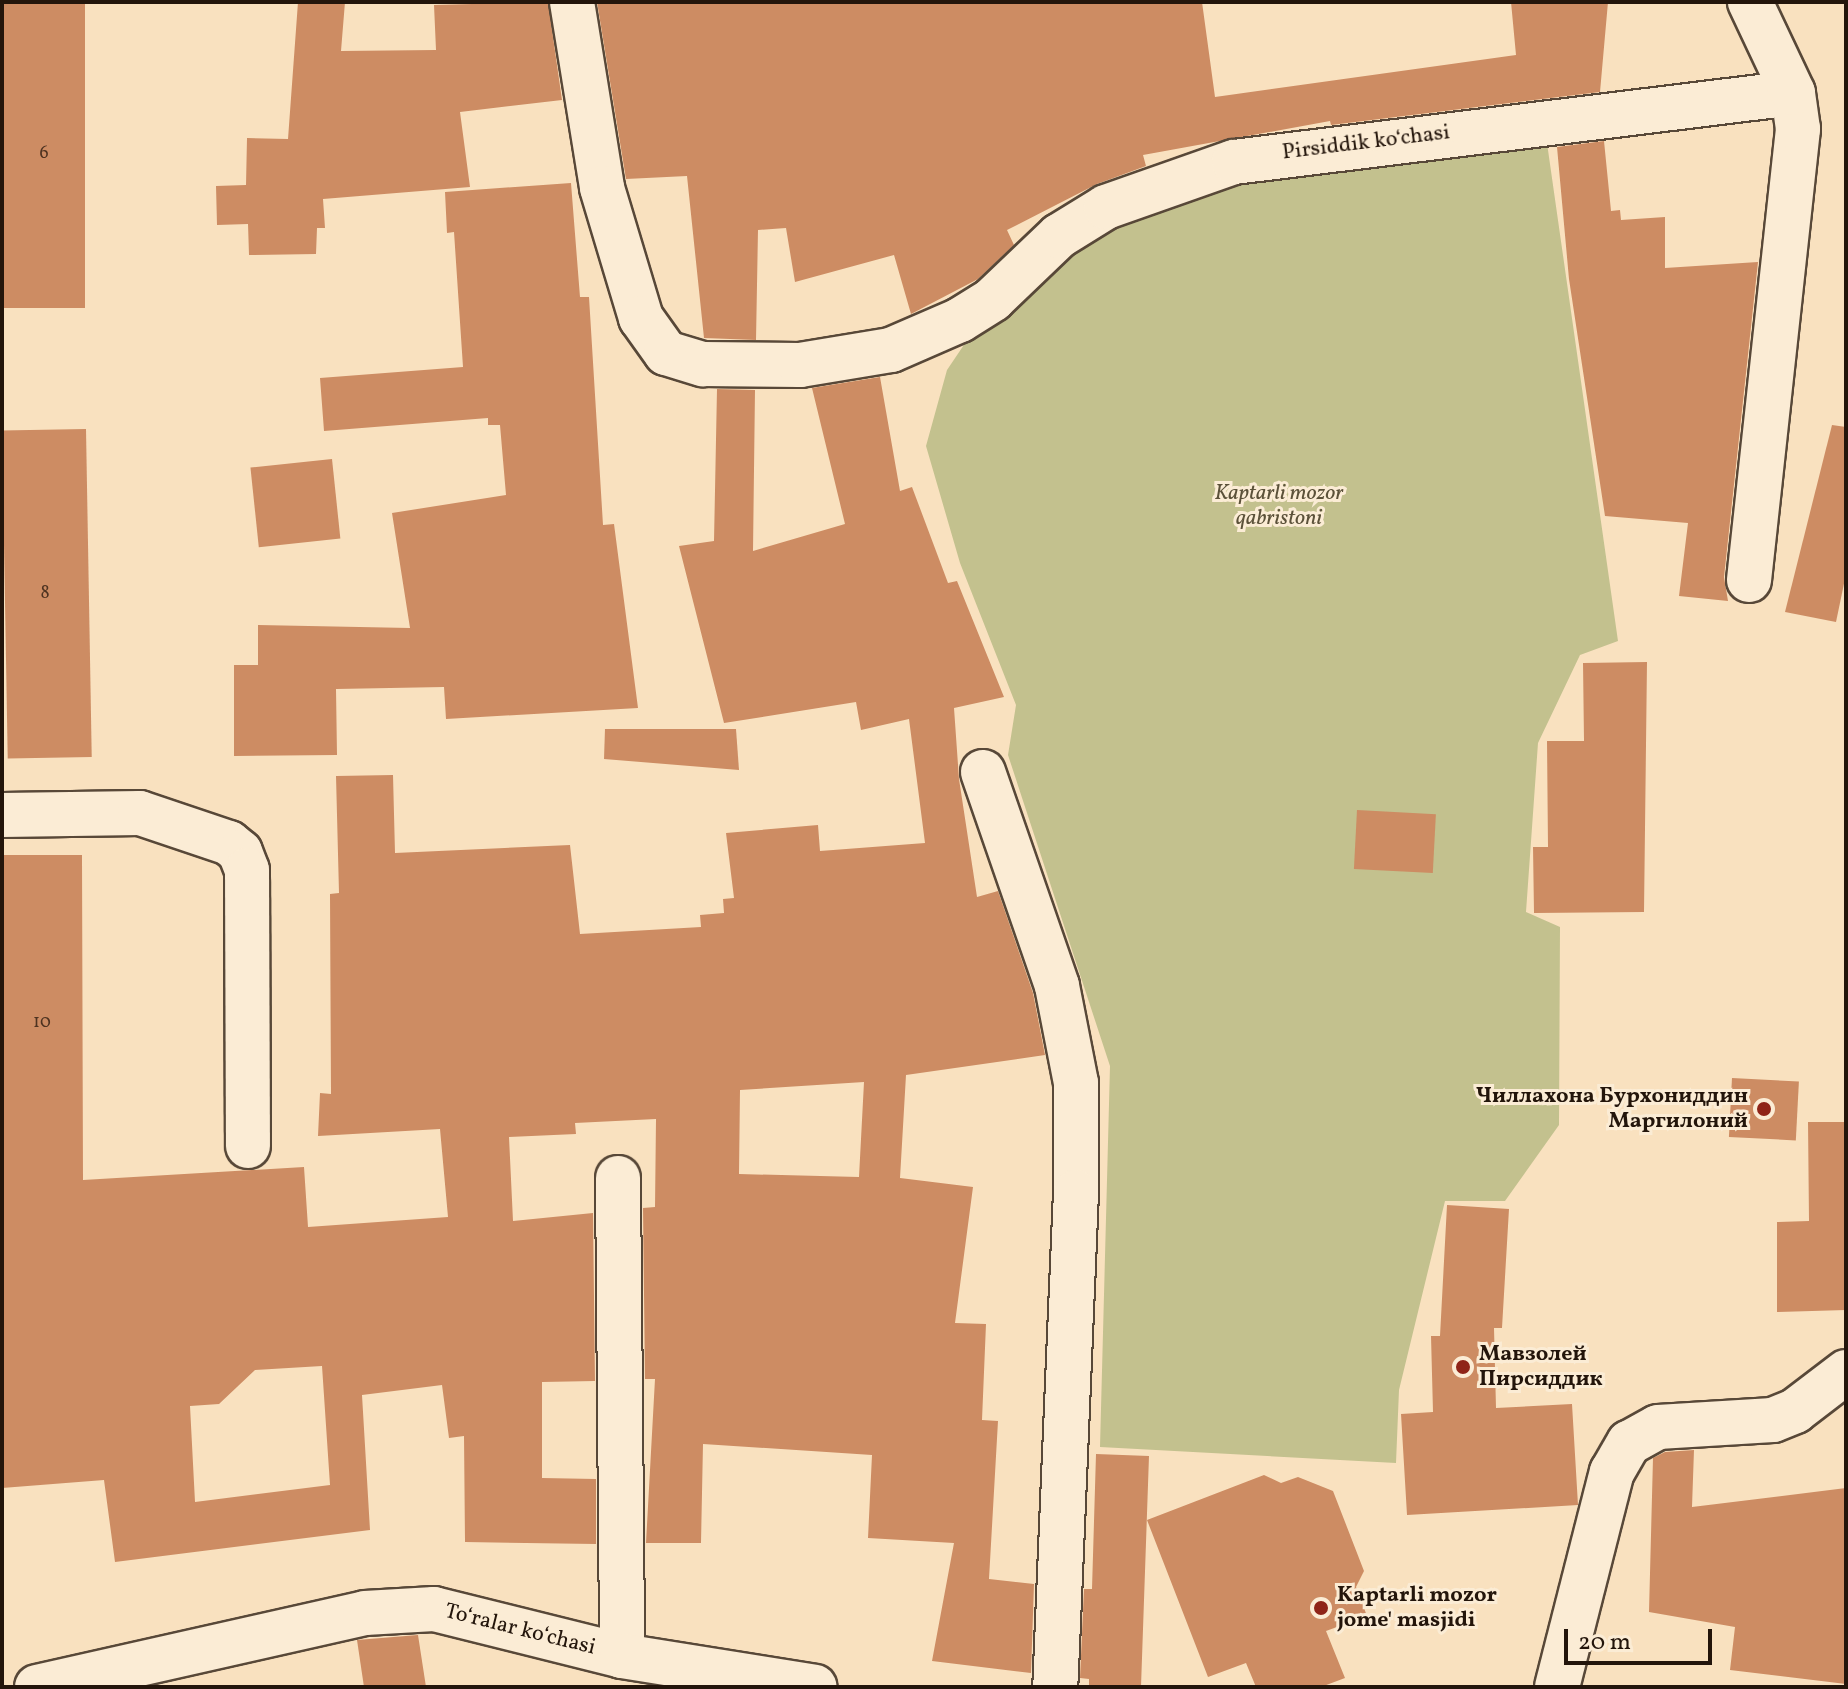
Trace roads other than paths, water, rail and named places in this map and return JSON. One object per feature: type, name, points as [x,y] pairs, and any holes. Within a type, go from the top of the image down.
[{"type":"street","name":"Pirsiddik koʻchasi","points":[[572,2],[602,188],[621,261],[653,340],[679,361],[703,364],[800,365],[891,350],[960,320],[993,299],[1059,236],[1106,207],[1234,162],[1793,93]]},
{"type":"street","points":[[1749,580],[1797,175],[1793,93],[1750,2]]},
{"type":"street","points":[[983,772],[1057,986],[1076,1083],[1076,1192],[1055,1687]]},
{"type":"street","points":[[2,815],[140,813],[229,843],[240,852],[247,870],[248,1146]]},
{"type":"street","points":[[618,1178],[622,1656]]},
{"type":"street","points":[[1557,1687],[1621,1452],[1658,1427],[1773,1420],[1795,1411],[1846,1372]]},
{"type":"street","name":"Toʻralar koʻchasi","points":[[37,1687],[323,1622],[434,1609],[622,1656],[815,1687]]},
{"type":"place","name":"Чиллахона Бурхониддин Маргилоний","points":[[1764,1109]]},
{"type":"place","name":"Мавзолей Пирсиддик","points":[[1463,1367]]},
{"type":"place","name":"Kaptarli mozor jome' masjidi","points":[[1321,1608]]},
{"type":"park label","name":"Kaptarli mozor qabristoni","points":[[1279,506]]}]
